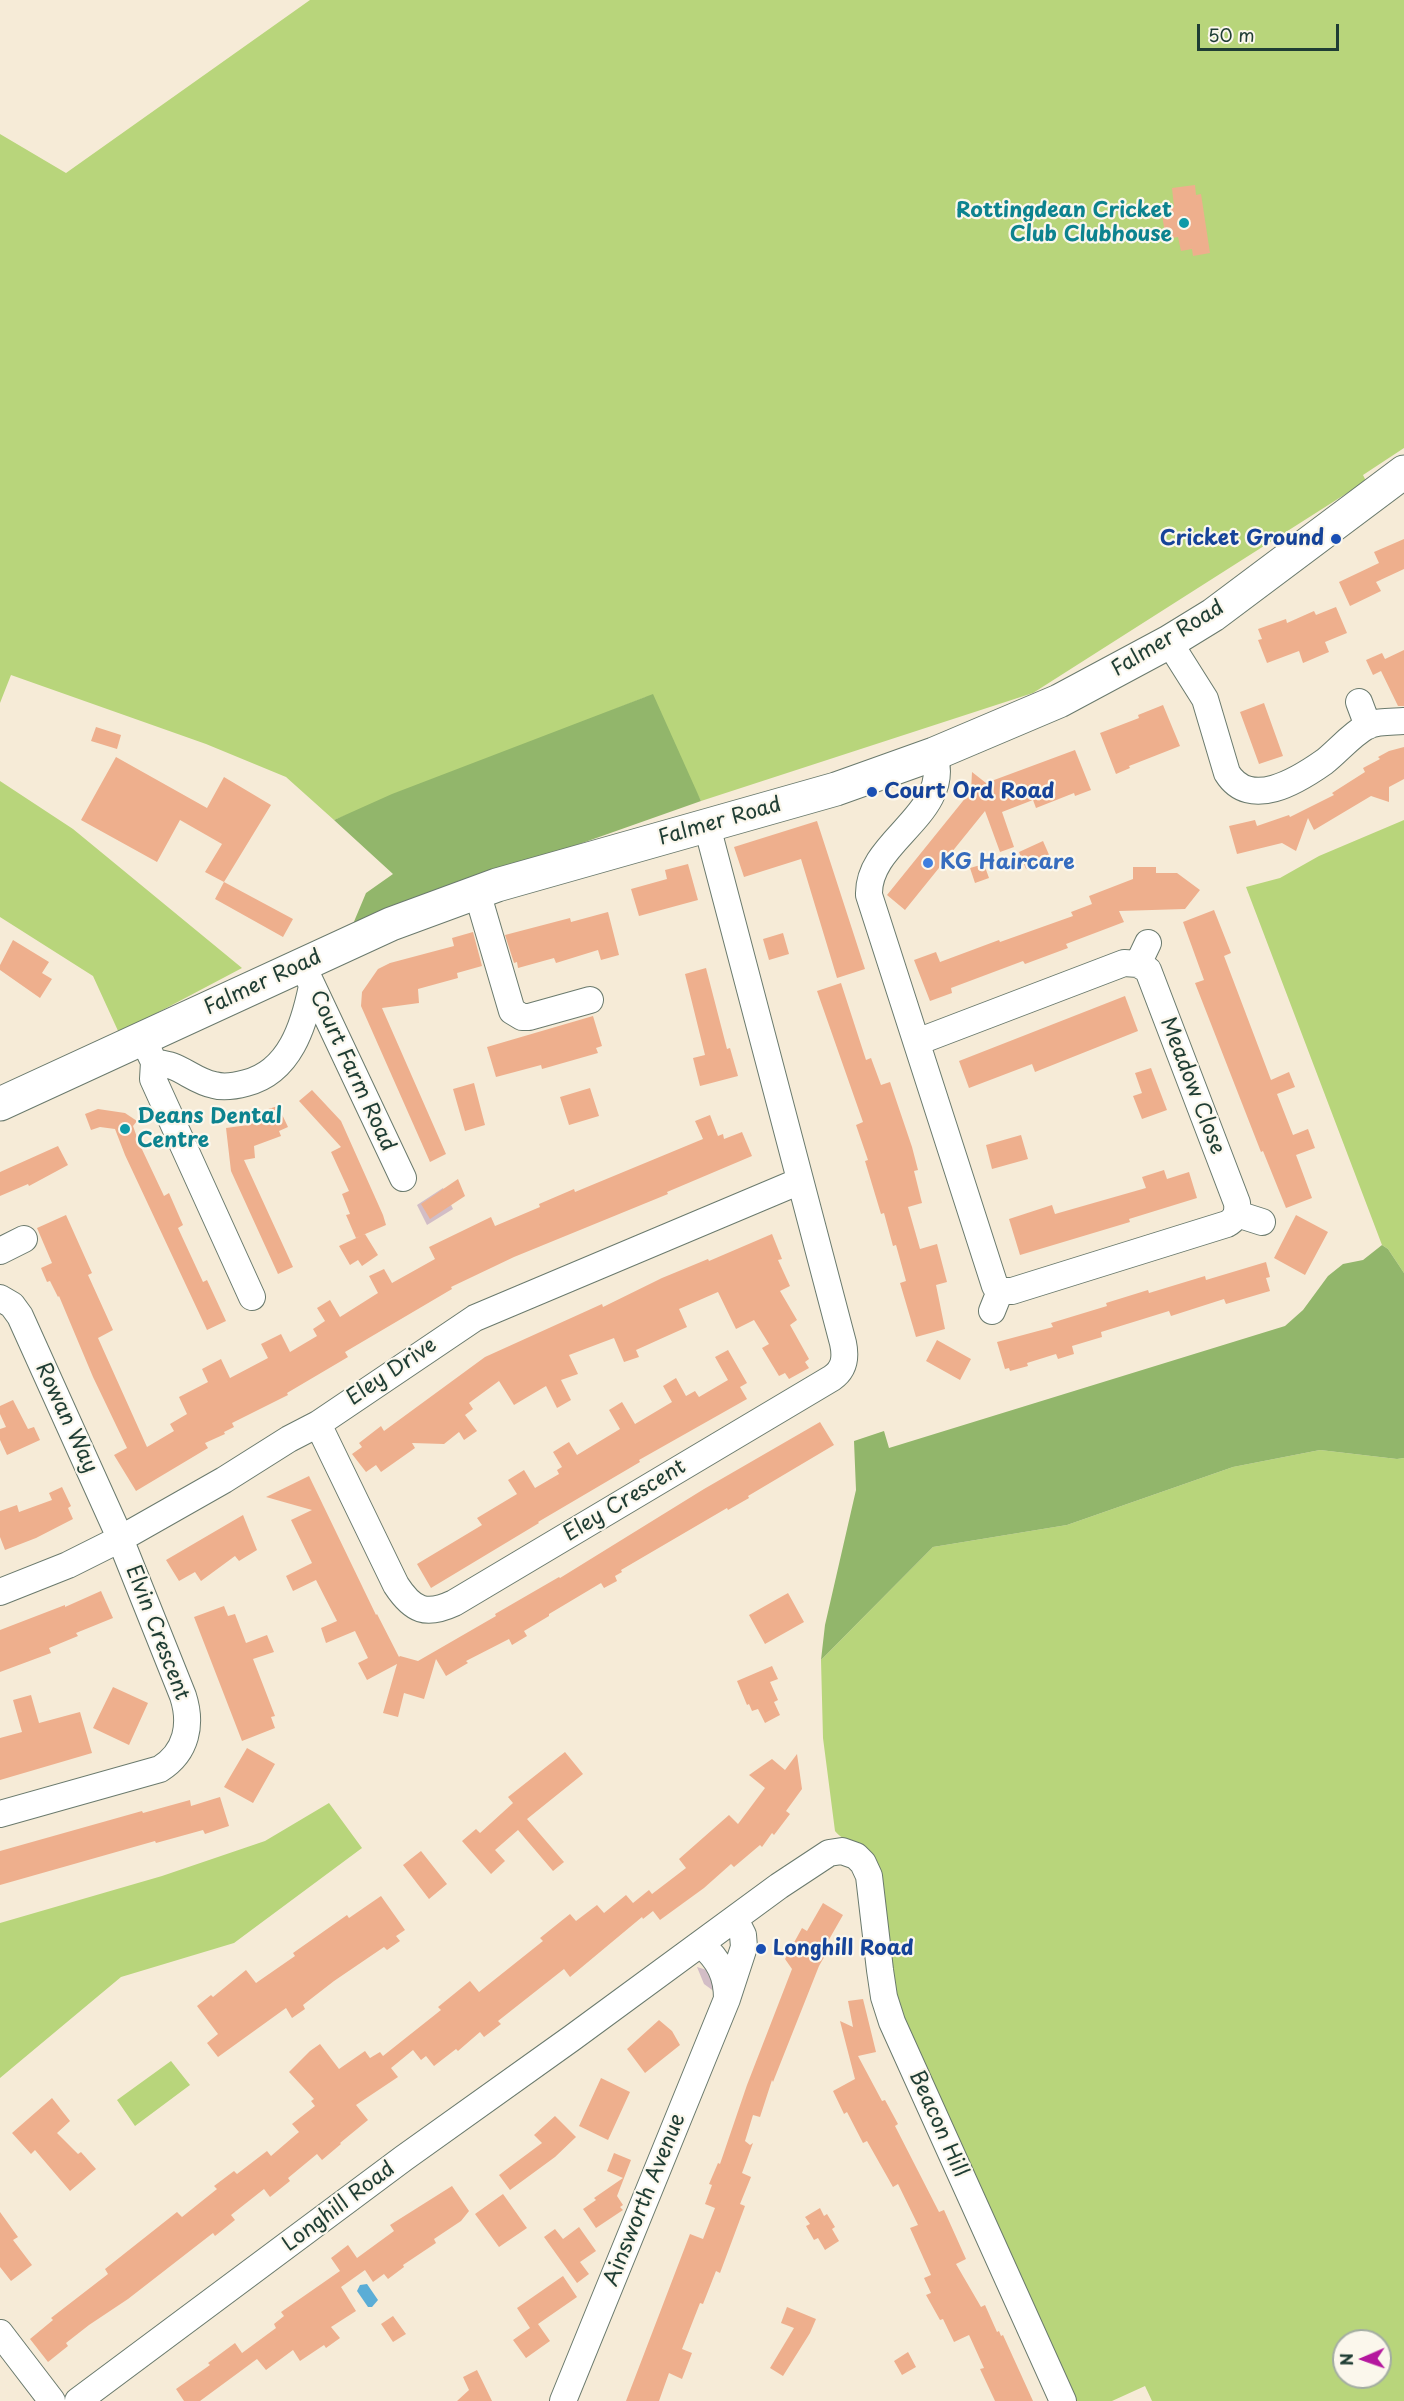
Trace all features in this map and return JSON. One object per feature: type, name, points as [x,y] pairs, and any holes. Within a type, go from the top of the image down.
[{"type":"main road","name":"Falmer Road","points":[[0,1104],[148,1051],[307,975],[391,924],[477,892],[836,789],[934,754],[1059,701],[1169,642],[1222,608],[1404,472]]},
{"type":"street","points":[[1169,642],[1205,699],[1227,772],[1240,788],[1255,792],[1272,789],[1323,762],[1368,726],[1404,721]]},
{"type":"street","points":[[1359,702],[1368,726]]},
{"type":"street","points":[[934,754],[938,770],[934,787],[926,804],[876,866],[871,876],[869,895],[995,1286],[996,1301],[1012,1291],[1124,1258],[1227,1224],[1237,1214],[1262,1222]]},
{"type":"street","points":[[707,826],[800,1181]]},
{"type":"street","points":[[477,892],[512,1011],[522,1017],[529,1017],[590,1000]]},
{"type":"street","name":"Meadow Close","points":[[917,1042],[1130,962],[1143,953],[1237,1203],[1237,1214]]},
{"type":"street","points":[[148,1051],[191,1077],[214,1086],[237,1085],[260,1077],[279,1063],[294,1044],[302,1028],[307,975]]},
{"type":"street","name":"Court Farm Road","points":[[307,975],[403,1178]]},
{"type":"street","points":[[148,1051],[153,1079],[252,1297]]},
{"type":"street","name":"Eley Crescent","points":[[318,1424],[387,1568],[405,1598],[415,1607],[429,1611],[454,1603],[839,1372],[845,1359],[843,1342],[800,1181]]},
{"type":"street","name":"Eley Drive","points":[[0,1592],[68,1565],[120,1539],[318,1424],[475,1318],[800,1181]]},
{"type":"street","points":[[0,1251],[24,1239]]},
{"type":"street","name":"Rowan Way","points":[[0,1276],[6,1288],[3,1300],[20,1316],[120,1539]]},
{"type":"street","name":"Elvin Crescent","points":[[0,1814],[160,1769],[176,1756],[184,1742],[188,1722],[183,1696],[120,1539]]},
{"type":"street","name":"Longhill Road","points":[[78,2401],[404,2158],[807,1866],[829,1852],[837,1851]]},
{"type":"street","name":"Beacon Hill","points":[[837,1851],[856,1856],[866,1868],[873,1893],[884,1997],[892,2022],[1062,2401]]},
{"type":"street","name":"Ainsworth Avenue","points":[[563,2401],[727,1999],[744,1947],[743,1935],[735,1919]]},
{"type":"street","points":[[701,1944],[712,1953],[722,1968],[727,1986],[727,1999]]},
{"type":"street","points":[[0,2333],[52,2401]]},
{"type":"shaded area","points":[[443,1188],[453,1209],[427,1225],[417,1205]]},
{"type":"shaded area","points":[[697,1967],[710,1971],[715,1992],[704,1984]]},
{"type":"green space","points":[[310,0],[1404,0],[1404,448],[1363,475],[1366,481],[1033,693],[701,801],[646,697],[334,820],[286,777],[206,744],[11,675],[0,703],[0,134],[66,173]]},
{"type":"green space","points":[[653,694],[701,801],[353,924],[366,893],[393,874],[334,820],[392,794]]},
{"type":"green space","points":[[0,781],[73,829],[242,968],[119,1033],[93,976],[0,917]]},
{"type":"green space","points":[[1404,820],[1404,1273],[1388,1249],[1382,1245],[1246,887],[1280,878],[1319,856]]},
{"type":"green space","points":[[1382,1245],[1388,1249],[1404,1273],[1404,1458],[1320,1450],[1233,1467],[1067,1525],[933,1547],[821,1660],[825,1625],[856,1490],[854,1441],[884,1431],[889,1448],[1285,1326],[1303,1310],[1328,1276],[1343,1264],[1363,1260]]},
{"type":"green space","points":[[1320,1450],[1404,1458],[1404,2401],[1152,2401],[1145,2386],[1112,2401],[1073,2401],[895,2002],[874,1856],[844,1839],[835,1831],[823,1738],[821,1660],[933,1547],[1067,1525],[1233,1467]]},
{"type":"green space","points":[[329,1803],[362,1848],[234,1943],[121,1977],[0,2078],[0,1923],[162,1876],[265,1841]]},
{"type":"green space","points":[[171,2061],[190,2085],[135,2126],[117,2100]]},
{"type":"water","points":[[367,2284],[378,2300],[372,2307],[368,2307],[357,2291],[360,2285]]},
{"type":"building","name":"Rottingdean Cricket Club Clubhouse","points":[[1195,185],[1196,195],[1201,194],[1210,253],[1193,256],[1192,249],[1181,251],[1178,237],[1166,239],[1161,209],[1174,207],[1172,188]]},
{"type":"building","points":[[1404,539],[1404,569],[1376,582],[1381,591],[1350,606],[1339,582],[1379,563],[1374,552]]},
{"type":"building","points":[[1336,607],[1347,633],[1325,642],[1329,652],[1303,663],[1299,651],[1267,663],[1258,640],[1262,639],[1258,629],[1286,619],[1287,623],[1314,611],[1316,615]]},
{"type":"building","points":[[1404,650],[1404,706],[1398,706],[1381,671],[1373,675],[1366,660],[1382,653],[1385,659]]},
{"type":"building","points":[[1264,703],[1283,756],[1259,764],[1240,712]]},
{"type":"building","points":[[1163,705],[1180,746],[1129,766],[1130,768],[1116,774],[1100,733],[1139,718],[1138,715]]},
{"type":"building","points":[[96,727],[121,735],[117,749],[91,741]]},
{"type":"building","points":[[1404,747],[1404,779],[1389,787],[1389,802],[1371,796],[1314,830],[1308,818],[1296,851],[1282,843],[1237,854],[1229,826],[1255,820],[1257,826],[1289,815],[1290,817],[1334,795],[1332,793],[1365,772],[1363,768],[1380,759],[1378,757]]},
{"type":"building","points":[[1075,750],[1091,790],[1075,796],[1074,793],[1036,808],[1033,800],[1002,812],[1014,847],[1000,852],[985,811],[905,910],[887,895],[971,791],[972,772],[986,783]]},
{"type":"building","points":[[116,757],[207,808],[224,777],[271,805],[224,882],[205,872],[222,844],[180,820],[157,862],[81,820]]},
{"type":"building","points":[[817,821],[865,969],[837,978],[801,859],[744,877],[734,847]]},
{"type":"building","points":[[1043,841],[1050,857],[1026,869],[1019,852]]},
{"type":"building","points":[[688,864],[698,900],[639,916],[631,889],[667,879],[665,870]]},
{"type":"building","points":[[984,864],[989,878],[975,883],[970,868]]},
{"type":"building","points":[[1133,867],[1156,867],[1156,873],[1177,873],[1200,890],[1185,909],[1119,911],[1124,922],[1066,944],[1068,948],[1025,964],[1023,961],[951,988],[952,993],[930,1001],[914,960],[936,952],[940,962],[1073,916],[1071,912],[1092,904],[1089,896],[1133,879]]},
{"type":"building","points":[[224,882],[293,919],[283,937],[215,899]]},
{"type":"building","points":[[1214,910],[1231,953],[1224,956],[1271,1080],[1289,1072],[1295,1087],[1277,1094],[1293,1135],[1308,1129],[1315,1148],[1296,1155],[1312,1198],[1286,1208],[1263,1151],[1261,1152],[1195,983],[1204,980],[1183,922]]},
{"type":"building","points":[[608,912],[619,955],[601,960],[598,950],[556,963],[554,958],[518,968],[517,962],[514,963],[505,935],[570,918],[571,922]]},
{"type":"building","points":[[473,932],[482,966],[457,973],[458,978],[418,989],[419,1003],[382,1008],[446,1154],[430,1162],[361,1006],[362,992],[378,969],[390,963],[454,946],[452,938]]},
{"type":"building","points":[[783,933],[789,954],[769,960],[763,939]]},
{"type":"building","points":[[13,940],[49,962],[42,973],[52,979],[40,998],[0,970],[0,965]]},
{"type":"building","points":[[706,968],[727,1049],[730,1048],[738,1076],[700,1086],[693,1058],[705,1055],[685,974]]},
{"type":"building","points":[[841,983],[866,1060],[871,1058],[881,1085],[890,1082],[912,1147],[918,1170],[914,1171],[922,1203],[908,1207],[920,1249],[937,1244],[947,1282],[936,1285],[945,1329],[916,1337],[900,1283],[906,1281],[896,1245],[893,1246],[884,1213],[881,1214],[865,1161],[868,1160],[856,1125],[863,1122],[817,991]]},
{"type":"building","points":[[1125,996],[1138,1031],[1035,1072],[1032,1064],[969,1088],[959,1061]]},
{"type":"building","points":[[593,1016],[602,1046],[596,1048],[598,1053],[542,1069],[541,1065],[496,1077],[487,1047]]},
{"type":"building","points":[[1151,1068],[1167,1110],[1142,1119],[1133,1096],[1142,1093],[1135,1073]]},
{"type":"building","points":[[474,1083],[485,1125],[465,1131],[453,1089]]},
{"type":"building","points":[[590,1088],[599,1116],[569,1125],[560,1097]]},
{"type":"building","points":[[312,1090],[341,1121],[386,1225],[356,1238],[346,1215],[350,1214],[342,1194],[349,1191],[331,1152],[341,1147],[299,1101]]},
{"type":"building","points":[[278,1106],[288,1127],[279,1131],[281,1136],[254,1146],[255,1158],[244,1160],[293,1267],[278,1274],[231,1171],[226,1128],[248,1125],[249,1110],[262,1111]]},
{"type":"building","points":[[98,1109],[125,1113],[137,1121],[133,1126],[139,1143],[164,1196],[169,1193],[183,1225],[178,1228],[203,1282],[207,1280],[226,1321],[207,1330],[115,1129],[100,1127],[91,1130],[85,1114]]},
{"type":"building","points":[[710,1115],[718,1136],[723,1134],[724,1139],[742,1132],[752,1156],[667,1192],[668,1194],[514,1257],[451,1287],[452,1289],[345,1352],[348,1357],[287,1393],[288,1395],[232,1423],[234,1427],[224,1432],[225,1434],[205,1443],[208,1448],[136,1491],[114,1455],[127,1448],[93,1377],[59,1296],[50,1281],[47,1282],[41,1268],[52,1263],[37,1228],[66,1215],[92,1273],[88,1275],[113,1330],[98,1338],[147,1447],[174,1431],[170,1424],[187,1414],[179,1397],[208,1382],[202,1369],[221,1359],[230,1378],[268,1358],[261,1344],[281,1334],[290,1352],[317,1336],[313,1329],[325,1321],[317,1308],[330,1300],[340,1317],[378,1293],[369,1276],[384,1269],[392,1283],[435,1259],[429,1247],[491,1217],[495,1226],[540,1207],[539,1204],[574,1189],[575,1192],[703,1139],[695,1121]]},
{"type":"building","points":[[1021,1135],[1028,1159],[992,1169],[986,1145]]},
{"type":"building","points":[[58,1146],[68,1165],[29,1186],[28,1184],[0,1196],[0,1172]]},
{"type":"building","points":[[1164,1170],[1167,1179],[1189,1172],[1197,1198],[1129,1219],[1130,1222],[1020,1255],[1009,1219],[1052,1205],[1055,1214],[1146,1188],[1142,1177]]},
{"type":"building","points":[[458,1179],[465,1196],[430,1219],[421,1204]]},
{"type":"building","points":[[1296,1215],[1328,1232],[1305,1275],[1274,1258]]},
{"type":"building","points":[[365,1234],[378,1255],[362,1266],[358,1260],[350,1265],[339,1246]]},
{"type":"building","points":[[772,1234],[782,1259],[778,1260],[790,1286],[780,1291],[797,1320],[790,1325],[809,1359],[805,1362],[809,1368],[789,1379],[785,1373],[779,1376],[762,1348],[769,1344],[754,1320],[736,1329],[718,1292],[679,1309],[687,1327],[636,1350],[639,1357],[624,1362],[614,1338],[569,1355],[578,1374],[561,1380],[571,1400],[557,1408],[546,1386],[514,1405],[499,1381],[469,1403],[473,1409],[465,1415],[477,1431],[464,1440],[459,1432],[444,1444],[412,1443],[415,1448],[381,1472],[376,1465],[366,1472],[352,1454],[362,1447],[359,1443],[381,1426],[384,1431],[485,1357],[602,1304],[603,1307],[662,1278]]},
{"type":"building","points":[[1266,1262],[1270,1277],[1266,1278],[1270,1291],[1226,1304],[1224,1299],[1171,1316],[1169,1311],[1101,1332],[1102,1337],[1072,1346],[1074,1354],[1058,1359],[1056,1354],[1027,1363],[1028,1366],[1010,1371],[1009,1368],[1005,1369],[997,1342],[1053,1327],[1051,1323],[1107,1306],[1106,1303],[1148,1290],[1149,1293],[1205,1276],[1206,1280]]},
{"type":"building","points":[[937,1340],[971,1359],[960,1380],[926,1361]]},
{"type":"building","points":[[728,1350],[747,1383],[740,1387],[747,1399],[639,1460],[640,1462],[431,1588],[417,1564],[482,1525],[477,1518],[517,1494],[508,1480],[524,1470],[535,1488],[559,1474],[557,1470],[562,1467],[553,1452],[569,1442],[577,1455],[620,1429],[609,1410],[622,1402],[635,1424],[672,1402],[663,1386],[676,1378],[686,1396],[695,1391],[699,1397],[728,1380],[715,1357]]},
{"type":"building","points":[[13,1400],[28,1429],[34,1427],[40,1440],[7,1455],[0,1440],[0,1429],[6,1427],[0,1414],[0,1406]]},
{"type":"building","points":[[820,1422],[834,1445],[748,1496],[749,1498],[728,1510],[727,1508],[621,1570],[622,1572],[615,1576],[617,1581],[604,1588],[601,1583],[549,1614],[524,1631],[527,1636],[512,1645],[509,1639],[466,1661],[468,1663],[446,1676],[436,1659],[424,1699],[404,1693],[398,1717],[383,1713],[397,1664],[367,1680],[358,1663],[368,1658],[355,1631],[326,1643],[321,1628],[337,1621],[316,1580],[293,1591],[286,1576],[312,1563],[291,1520],[312,1510],[266,1497],[309,1476],[376,1615],[399,1657],[418,1661]]},
{"type":"building","points":[[62,1487],[71,1506],[68,1508],[73,1519],[36,1538],[5,1550],[0,1537],[0,1511],[17,1505],[19,1512],[52,1500],[49,1493]]},
{"type":"building","points":[[243,1515],[257,1550],[239,1561],[235,1556],[201,1581],[195,1572],[179,1581],[166,1560]]},
{"type":"building","points":[[101,1591],[113,1618],[76,1633],[78,1636],[49,1648],[51,1653],[0,1672],[0,1630],[65,1605],[65,1607]]},
{"type":"building","points":[[788,1593],[804,1622],[765,1644],[749,1615]]},
{"type":"building","points":[[224,1606],[228,1616],[235,1614],[246,1643],[267,1635],[274,1652],[253,1659],[275,1716],[271,1717],[275,1728],[242,1741],[194,1617]]},
{"type":"building","points":[[772,1666],[778,1679],[770,1682],[778,1700],[774,1702],[780,1715],[765,1723],[758,1709],[752,1711],[749,1704],[747,1705],[737,1681]]},
{"type":"building","points":[[113,1687],[148,1703],[129,1745],[93,1728]]},
{"type":"building","points":[[31,1695],[39,1723],[80,1712],[92,1753],[0,1780],[0,1738],[22,1732],[13,1700]]},
{"type":"building","points":[[247,1748],[275,1764],[253,1803],[224,1787]]},
{"type":"building","points":[[565,1752],[583,1774],[527,1819],[564,1862],[553,1871],[518,1830],[495,1850],[505,1861],[491,1874],[462,1841],[476,1829],[480,1833],[513,1803],[508,1797]]},
{"type":"building","points":[[797,1754],[802,1789],[786,1811],[790,1814],[762,1847],[760,1845],[734,1867],[731,1864],[704,1888],[660,1920],[653,1911],[643,1919],[642,1917],[570,1977],[564,1969],[498,2021],[501,2024],[484,2037],[480,2032],[458,2051],[456,2049],[434,2066],[426,2056],[421,2060],[413,2050],[391,2068],[398,2077],[356,2105],[368,2120],[341,2144],[322,2160],[317,2154],[288,2178],[290,2181],[270,2197],[264,2189],[231,2215],[235,2220],[215,2236],[213,2233],[128,2299],[89,2325],[66,2343],[68,2346],[48,2362],[30,2339],[53,2320],[51,2318],[108,2274],[105,2269],[177,2212],[182,2217],[217,2189],[214,2186],[234,2171],[237,2174],[267,2151],[271,2156],[299,2132],[292,2124],[315,2106],[311,2101],[314,2099],[289,2072],[310,2051],[320,2044],[339,2069],[365,2051],[370,2058],[380,2052],[383,2056],[441,2010],[438,2007],[470,1981],[479,1992],[543,1941],[540,1938],[570,1914],[576,1921],[597,1905],[604,1913],[626,1895],[633,1903],[649,1890],[652,1894],[686,1868],[679,1859],[729,1815],[738,1824],[765,1788],[749,1775],[772,1759],[785,1770]]},
{"type":"building","points":[[220,1797],[229,1826],[205,1834],[203,1830],[156,1843],[155,1841],[0,1885],[0,1851],[142,1811],[143,1813],[190,1800],[191,1806]]},
{"type":"building","points":[[421,1851],[447,1884],[429,1899],[403,1865]]},
{"type":"building","points":[[381,1896],[405,1930],[396,1936],[400,1941],[387,1950],[384,1947],[334,1981],[303,2005],[305,2009],[292,2018],[286,2008],[218,2057],[207,2043],[218,2034],[197,2006],[211,1995],[213,1997],[246,1970],[256,1983],[295,1956],[293,1953],[347,1915],[349,1918]]},
{"type":"building","points":[[823,1903],[843,1915],[827,1943],[831,1945],[819,1966],[773,2082],[772,2080],[760,2117],[753,2115],[745,2141],[750,2145],[753,2143],[742,2173],[751,2177],[740,2204],[745,2206],[720,2273],[716,2271],[703,2304],[700,2303],[682,2349],[692,2353],[682,2379],[669,2373],[659,2401],[626,2401],[690,2234],[703,2239],[715,2208],[705,2204],[712,2185],[709,2184],[718,2163],[720,2164],[747,2085],[792,1969],[785,1959],[802,1928],[807,1931]]},
{"type":"building","points":[[863,1999],[876,2052],[858,2056],[882,2101],[885,2100],[898,2124],[895,2126],[939,2212],[944,2210],[966,2259],[956,2264],[981,2307],[985,2305],[997,2332],[1003,2335],[1033,2401],[995,2401],[980,2369],[984,2368],[969,2335],[954,2342],[943,2319],[940,2320],[926,2295],[931,2293],[924,2278],[931,2275],[910,2228],[918,2225],[898,2184],[893,2187],[867,2141],[863,2143],[847,2112],[844,2114],[833,2091],[855,2079],[840,2021],[853,2027],[848,2001]]},
{"type":"building","points":[[659,2020],[672,2031],[680,2045],[645,2073],[627,2049]]},
{"type":"building","points":[[601,2078],[630,2092],[608,2140],[579,2126]]},
{"type":"building","points":[[52,2098],[70,2121],[57,2133],[78,2154],[81,2152],[96,2169],[70,2191],[35,2150],[31,2154],[12,2133]]},
{"type":"building","points":[[555,2116],[576,2137],[555,2157],[510,2190],[499,2175],[542,2143],[534,2135]]},
{"type":"building","points":[[614,2153],[631,2160],[617,2196],[623,2205],[620,2207],[623,2210],[596,2228],[583,2209],[596,2200],[594,2198],[623,2178],[607,2171]]},
{"type":"building","points":[[452,2186],[469,2211],[461,2221],[434,2239],[436,2243],[403,2265],[404,2267],[388,2279],[384,2274],[373,2282],[365,2270],[341,2287],[356,2311],[331,2327],[340,2338],[326,2348],[324,2345],[300,2361],[293,2350],[266,2370],[257,2359],[200,2401],[184,2401],[176,2389],[210,2365],[208,2363],[235,2343],[242,2353],[276,2328],[274,2324],[284,2316],[281,2312],[340,2271],[331,2258],[348,2245],[357,2258],[394,2231],[390,2225]]},
{"type":"building","points":[[503,2194],[527,2228],[499,2247],[475,2214]]},
{"type":"building","points":[[820,2208],[824,2216],[827,2214],[835,2227],[832,2229],[839,2241],[825,2250],[818,2238],[814,2240],[806,2226],[810,2224],[805,2217]]},
{"type":"building","points":[[0,2212],[18,2237],[13,2240],[32,2265],[11,2281],[0,2267]]},
{"type":"building","points":[[579,2227],[596,2251],[580,2262],[589,2274],[577,2283],[544,2237],[555,2229],[563,2239]]},
{"type":"building","points":[[563,2276],[577,2297],[538,2324],[550,2341],[526,2358],[513,2340],[530,2328],[517,2308]]},
{"type":"building","points":[[787,2307],[816,2319],[810,2333],[783,2376],[770,2368],[794,2328],[781,2323]]},
{"type":"building","points":[[393,2316],[406,2334],[393,2342],[381,2324]]},
{"type":"building","points":[[908,2352],[916,2367],[902,2375],[894,2361]]},
{"type":"building","points":[[477,2370],[492,2401],[457,2401],[469,2390],[463,2377]]},
{"type":"place","name":"Rottingdean Cricket Club Clubhouse","points":[[1184,223]]},
{"type":"place","name":"Cricket Ground","points":[[1336,539]]},
{"type":"place","name":"Court Ord Road","points":[[872,792]]},
{"type":"place","name":"KG Haircare","points":[[928,863]]},
{"type":"place","name":"Deans Dental Centre","points":[[125,1129]]},
{"type":"place","name":"Longhill Road","points":[[761,1949]]}]
